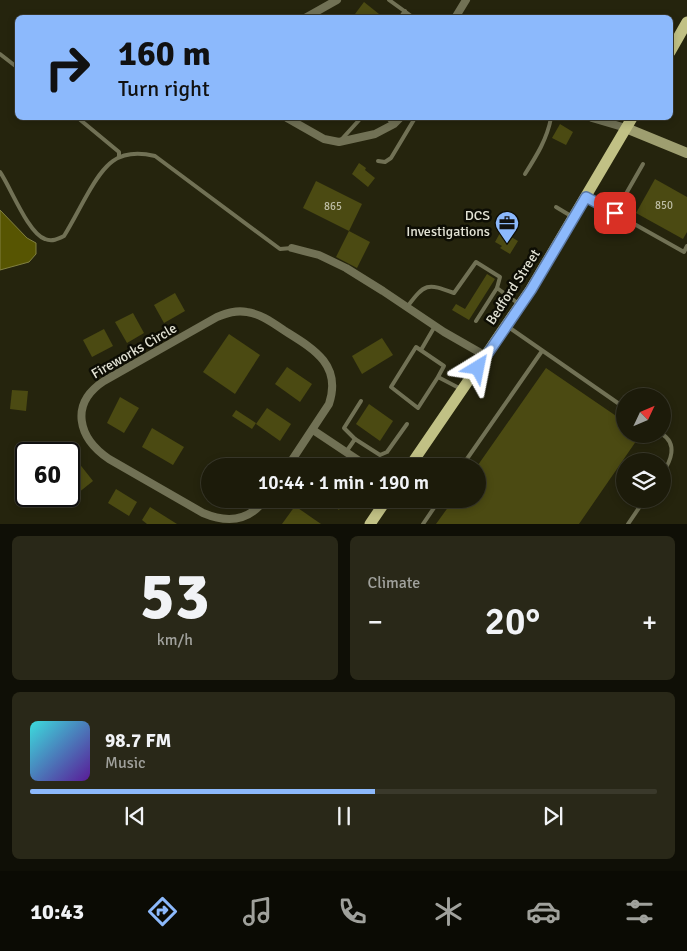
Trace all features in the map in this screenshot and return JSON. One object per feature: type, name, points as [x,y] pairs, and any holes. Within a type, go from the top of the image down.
[{"type":"main road","points":[[673,48],[685,30]]},
{"type":"main road","name":"Bedford Street","points":[[415,458],[521,305],[631,120]]},
{"type":"main road","points":[[370,524],[381,508]]},
{"type":"street","points":[[316,15],[337,0]]},
{"type":"street","points":[[457,15],[466,0]]},
{"type":"street","points":[[291,120],[324,139],[339,142],[375,134],[397,121]]},
{"type":"street","points":[[599,120],[626,128],[687,152]]},
{"type":"street","points":[[292,248],[319,255],[346,268],[435,326],[486,356]]},
{"type":"street","name":"Fireworks Circle","points":[[256,508],[235,521],[220,519],[203,513],[98,452],[90,443],[82,427],[83,407],[90,393],[104,381],[217,317],[227,313],[245,312],[265,319],[308,345],[324,359],[330,370],[332,393],[329,404],[294,458]]},
{"type":"street","points":[[313,430],[355,458]]},
{"type":"lane","points":[[389,0],[410,15]]},
{"type":"lane","points":[[402,15],[405,11]]},
{"type":"lane","points":[[0,54],[15,66]]},
{"type":"lane","points":[[80,120],[119,152],[119,157]]},
{"type":"lane","points":[[339,142],[359,120]]},
{"type":"lane","points":[[378,161],[385,162],[391,158],[414,120]]},
{"type":"lane","points":[[525,174],[549,133],[551,120]]},
{"type":"lane","points":[[0,172],[30,226],[44,239],[55,241],[64,236],[100,172],[110,163],[119,157],[139,154],[155,156],[280,249],[292,248]]},
{"type":"lane","points":[[615,213],[643,164]]},
{"type":"lane","points":[[586,197],[684,252],[687,246]]},
{"type":"lane","points":[[556,207],[574,218]]},
{"type":"lane","points":[[407,307],[423,288],[430,286],[454,293],[476,262],[500,278],[497,288],[476,321]]},
{"type":"lane","points":[[497,288],[521,305]]},
{"type":"lane","points":[[422,350],[435,326]]},
{"type":"lane","points":[[507,326],[616,402]]},
{"type":"lane","points":[[416,347],[444,366],[438,377],[418,408],[391,387],[416,347]]},
{"type":"lane","points":[[468,458],[542,351]]},
{"type":"lane","points":[[438,377],[462,390]]},
{"type":"lane","points":[[361,401],[344,428],[355,439],[380,455],[387,452],[407,424]]},
{"type":"lane","points":[[346,452],[355,439]]},
{"type":"lane","points":[[669,443],[671,460]]},
{"type":"lane","points":[[423,524],[434,508]]},
{"type":"lane","points":[[628,524],[639,508]]},
{"type":"shaded area","points":[[0,210],[27,238],[36,243],[36,254],[29,262],[0,270]]},
{"type":"building","points":[[364,2],[380,15],[354,15]]},
{"type":"building","points":[[560,124],[573,132],[566,145],[552,138]]},
{"type":"building","points":[[359,163],[375,178],[368,187],[352,174]]},
{"type":"building","points":[[655,179],[687,197],[687,232],[683,239],[636,213]]},
{"type":"building","points":[[316,181],[362,204],[349,231],[303,208]]},
{"type":"building","points":[[349,231],[370,242],[357,268],[336,257]]},
{"type":"building","name":"DCS Investigations","points":[[500,233],[518,241],[510,254],[500,248],[502,246],[495,242]]},
{"type":"building","points":[[487,274],[495,279],[469,320],[452,310],[456,304],[465,309]]},
{"type":"building","points":[[175,293],[185,311],[164,323],[154,305]]},
{"type":"building","points":[[133,313],[144,333],[127,343],[115,322]]},
{"type":"building","points":[[104,329],[113,346],[92,357],[83,340]]},
{"type":"building","points":[[229,334],[260,355],[235,394],[203,372]]},
{"type":"building","points":[[382,338],[393,355],[362,374],[352,356]]},
{"type":"building","points":[[287,367],[312,384],[300,402],[275,384]]},
{"type":"building","points":[[546,368],[616,416],[616,443],[635,443],[628,453],[616,453],[616,470],[579,524],[436,524],[448,508],[486,508],[486,458],[483,458]]},
{"type":"building","points":[[12,390],[28,391],[26,411],[10,409]]},
{"type":"building","points":[[120,397],[139,408],[124,433],[107,423]]},
{"type":"building","points":[[369,404],[393,421],[380,441],[356,424]]},
{"type":"building","points":[[267,408],[291,424],[280,441],[256,424]]},
{"type":"building","points":[[236,410],[256,423],[252,429],[232,416]]},
{"type":"building","points":[[152,428],[184,447],[173,465],[142,447]]},
{"type":"building","points":[[80,465],[93,481],[80,491]]},
{"type":"building","points":[[116,489],[137,502],[129,516],[108,503]]},
{"type":"building","points":[[150,507],[177,524],[147,524],[142,520]]},
{"type":"building","points":[[294,508],[298,508],[321,524],[282,524]]},
{"type":"place","name":"DCS Investigations","points":[[507,244]]},
{"type":"route","points":[[478,368],[531,290],[586,197],[615,213]]}]
